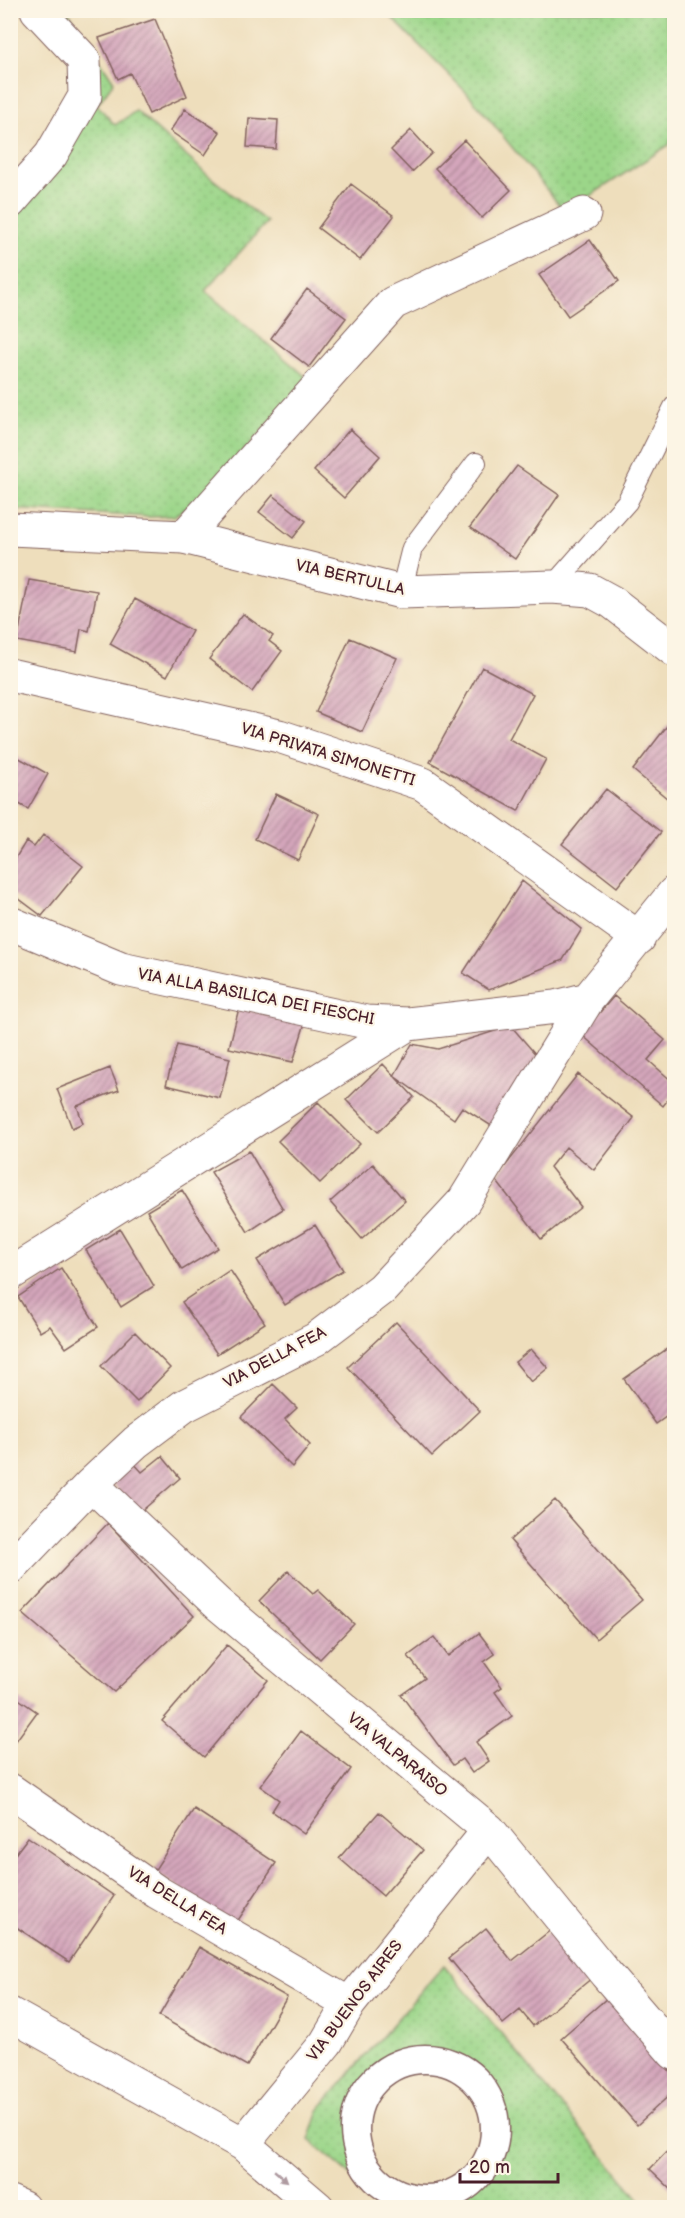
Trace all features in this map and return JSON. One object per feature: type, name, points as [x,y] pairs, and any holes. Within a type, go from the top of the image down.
[{"type":"street","points":[[10,202],[51,155],[85,96],[84,60],[37,10]]},
{"type":"street","points":[[183,537],[393,303],[584,214]]},
{"type":"street","name":"VIA BERTULLA","points":[[10,529],[183,537],[401,592],[552,588],[590,590],[612,602],[675,650]]},
{"type":"street","name":"VIA PRIVATA SIMONETTI","points":[[10,675],[279,736],[423,784],[639,938]]},
{"type":"street","points":[[588,999],[675,893]]},
{"type":"street","name":"VIA ALLA BASILICA DEI FIESCHI","points":[[10,923],[120,969],[366,1022],[408,1024],[556,1007],[588,999]]},
{"type":"street","name":"VIA DELLA FEA","points":[[10,1568],[90,1484],[136,1442],[184,1406],[316,1339],[382,1289],[464,1201],[588,999]]},
{"type":"street","points":[[10,1274],[408,1024]]},
{"type":"street","name":"VIA VALPARAISO","points":[[90,1484],[243,1626],[489,1830],[606,1974],[675,2053]]},
{"type":"street","name":"VIA DELLA FEA","points":[[10,1790],[158,1892],[349,2004]]},
{"type":"street","name":"VIA BUENOS AIRES","points":[[243,2144],[326,2043],[349,2004],[489,1830]]},
{"type":"street","points":[[10,2014],[243,2144],[318,2208]]},
{"type":"street","points":[[416,2059],[441,2061],[464,2071],[477,2082],[486,2096],[495,2128],[494,2145],[479,2175],[451,2194],[435,2199],[401,2195],[386,2187],[363,2162],[357,2146],[354,2129],[356,2112],[362,2097],[384,2071],[416,2059]]},
{"type":"street","points":[[10,2202],[24,2208]]},
{"type":"lane","points":[[552,588],[627,502],[675,407]]},
{"type":"lane","points":[[401,592],[412,548],[476,463]]},
{"type":"green space","points":[[51,11],[68,11],[114,82],[97,105],[115,125],[136,111],[204,172],[267,222],[205,291],[310,380],[202,497],[174,516],[150,517],[11,509],[11,208],[90,90]]},
{"type":"green space","points":[[385,11],[664,11],[674,46],[674,137],[669,145],[565,212],[470,96]]},
{"type":"green space","points":[[444,1965],[646,2207],[389,2207],[309,2140],[320,2108]],"holes":[[[416,2059],[449,2064],[473,2079],[488,2100],[494,2125],[492,2150],[481,2173],[462,2190],[434,2199],[404,2197],[381,2185],[365,2166],[356,2142],[357,2117],[366,2093],[386,2073]]]},
{"type":"building","points":[[155,19],[187,96],[149,114],[130,73],[118,79],[99,38]]},
{"type":"building","points":[[185,109],[220,132],[205,155],[170,131]]},
{"type":"building","points":[[249,118],[278,120],[276,149],[247,147]]},
{"type":"building","points":[[411,130],[432,153],[412,172],[391,150]]},
{"type":"building","points":[[464,140],[511,190],[482,218],[435,168]]},
{"type":"building","points":[[351,184],[394,216],[360,260],[318,228]]},
{"type":"building","points":[[590,240],[619,281],[568,316],[539,275]]},
{"type":"building","points":[[307,289],[346,318],[309,367],[271,338]]},
{"type":"building","points":[[350,429],[380,456],[344,498],[314,471]]},
{"type":"building","points":[[517,466],[559,495],[515,559],[470,527]]},
{"type":"building","points":[[273,495],[306,521],[293,538],[259,512]]},
{"type":"building","points":[[29,580],[97,591],[89,631],[81,629],[77,652],[17,641]]},
{"type":"building","points":[[135,599],[192,631],[167,676],[110,644]]},
{"type":"building","points":[[243,614],[273,636],[269,641],[282,651],[252,692],[209,659]]},
{"type":"building","points":[[350,638],[397,658],[362,732],[316,712]]},
{"type":"building","points":[[482,667],[533,694],[509,739],[546,759],[518,811],[430,762]]},
{"type":"building","points":[[674,717],[674,804],[633,770]]},
{"type":"building","points":[[12,754],[48,774],[28,809],[10,799],[13,783],[10,781]]},
{"type":"building","points":[[606,789],[661,832],[617,887],[562,844]]},
{"type":"building","points":[[276,794],[319,814],[298,860],[255,839]]},
{"type":"building","points":[[43,835],[83,866],[42,916],[10,892],[10,867],[26,841],[34,847]]},
{"type":"building","points":[[522,881],[582,929],[563,960],[489,990],[463,973]]},
{"type":"building","points":[[614,996],[665,1040],[648,1060],[674,1083],[674,1092],[663,1106],[581,1034]]},
{"type":"building","points":[[239,1008],[305,1023],[293,1062],[229,1048]]},
{"type":"building","points":[[511,1026],[538,1057],[493,1127],[462,1107],[454,1119],[394,1076],[412,1044],[438,1049]]},
{"type":"building","points":[[177,1045],[230,1058],[220,1098],[166,1085]]},
{"type":"building","points":[[383,1064],[414,1097],[378,1132],[346,1100]]},
{"type":"building","points":[[110,1068],[119,1090],[77,1106],[83,1123],[72,1128],[57,1089]]},
{"type":"building","points":[[578,1074],[634,1118],[594,1170],[566,1147],[550,1167],[581,1207],[541,1239],[495,1179]]},
{"type":"building","points":[[318,1102],[360,1144],[320,1183],[278,1141]]},
{"type":"building","points":[[249,1151],[283,1209],[248,1232],[211,1172]]},
{"type":"building","points":[[373,1164],[405,1201],[362,1239],[330,1202]]},
{"type":"building","points":[[182,1190],[218,1248],[182,1270],[147,1211]]},
{"type":"building","points":[[315,1225],[343,1270],[285,1305],[257,1260]]},
{"type":"building","points":[[120,1229],[154,1286],[121,1307],[86,1250]]},
{"type":"building","points":[[61,1268],[98,1327],[66,1348],[50,1326],[40,1332],[18,1297]]},
{"type":"building","points":[[230,1270],[265,1323],[217,1354],[182,1302]]},
{"type":"building","points":[[396,1322],[480,1411],[432,1456],[348,1367]]},
{"type":"building","points":[[135,1332],[170,1368],[137,1402],[101,1366]]},
{"type":"building","points":[[674,1344],[674,1411],[656,1424],[624,1379]]},
{"type":"building","points":[[531,1349],[548,1368],[531,1382],[515,1362]]},
{"type":"building","points":[[273,1384],[297,1408],[285,1419],[310,1445],[292,1467],[241,1417]]},
{"type":"building","points":[[162,1456],[180,1478],[138,1514],[109,1479],[131,1460],[142,1472]]},
{"type":"building","points":[[555,1500],[642,1600],[596,1639],[510,1540]]},
{"type":"building","points":[[108,1523],[194,1616],[114,1692],[22,1613]]},
{"type":"building","points":[[288,1571],[313,1594],[318,1590],[354,1624],[320,1659],[259,1601]]},
{"type":"building","points":[[479,1633],[495,1654],[484,1662],[502,1687],[495,1692],[512,1716],[476,1742],[489,1761],[472,1773],[462,1759],[453,1765],[401,1695],[425,1678],[408,1656],[434,1637],[448,1656]]},
{"type":"building","points":[[227,1645],[268,1680],[204,1757],[162,1721]]},
{"type":"building","points":[[10,1693],[37,1712],[10,1749]]},
{"type":"building","points":[[301,1731],[351,1769],[304,1834],[272,1811],[279,1800],[260,1786]]},
{"type":"building","points":[[194,1809],[276,1863],[235,1925],[154,1871]]},
{"type":"building","points":[[379,1812],[423,1850],[383,1896],[339,1858]]},
{"type":"building","points":[[28,1837],[114,1896],[69,1962],[10,1923],[10,1861]]},
{"type":"building","points":[[486,1928],[512,1961],[552,1929],[592,1978],[533,2026],[520,2010],[503,2024],[449,1958]]},
{"type":"building","points":[[199,1947],[287,1997],[247,2066],[159,2016]]},
{"type":"building","points":[[607,1998],[674,2076],[674,2091],[637,2125],[561,2038]]},
{"type":"building","points":[[674,2144],[674,2192],[650,2169]]}]
